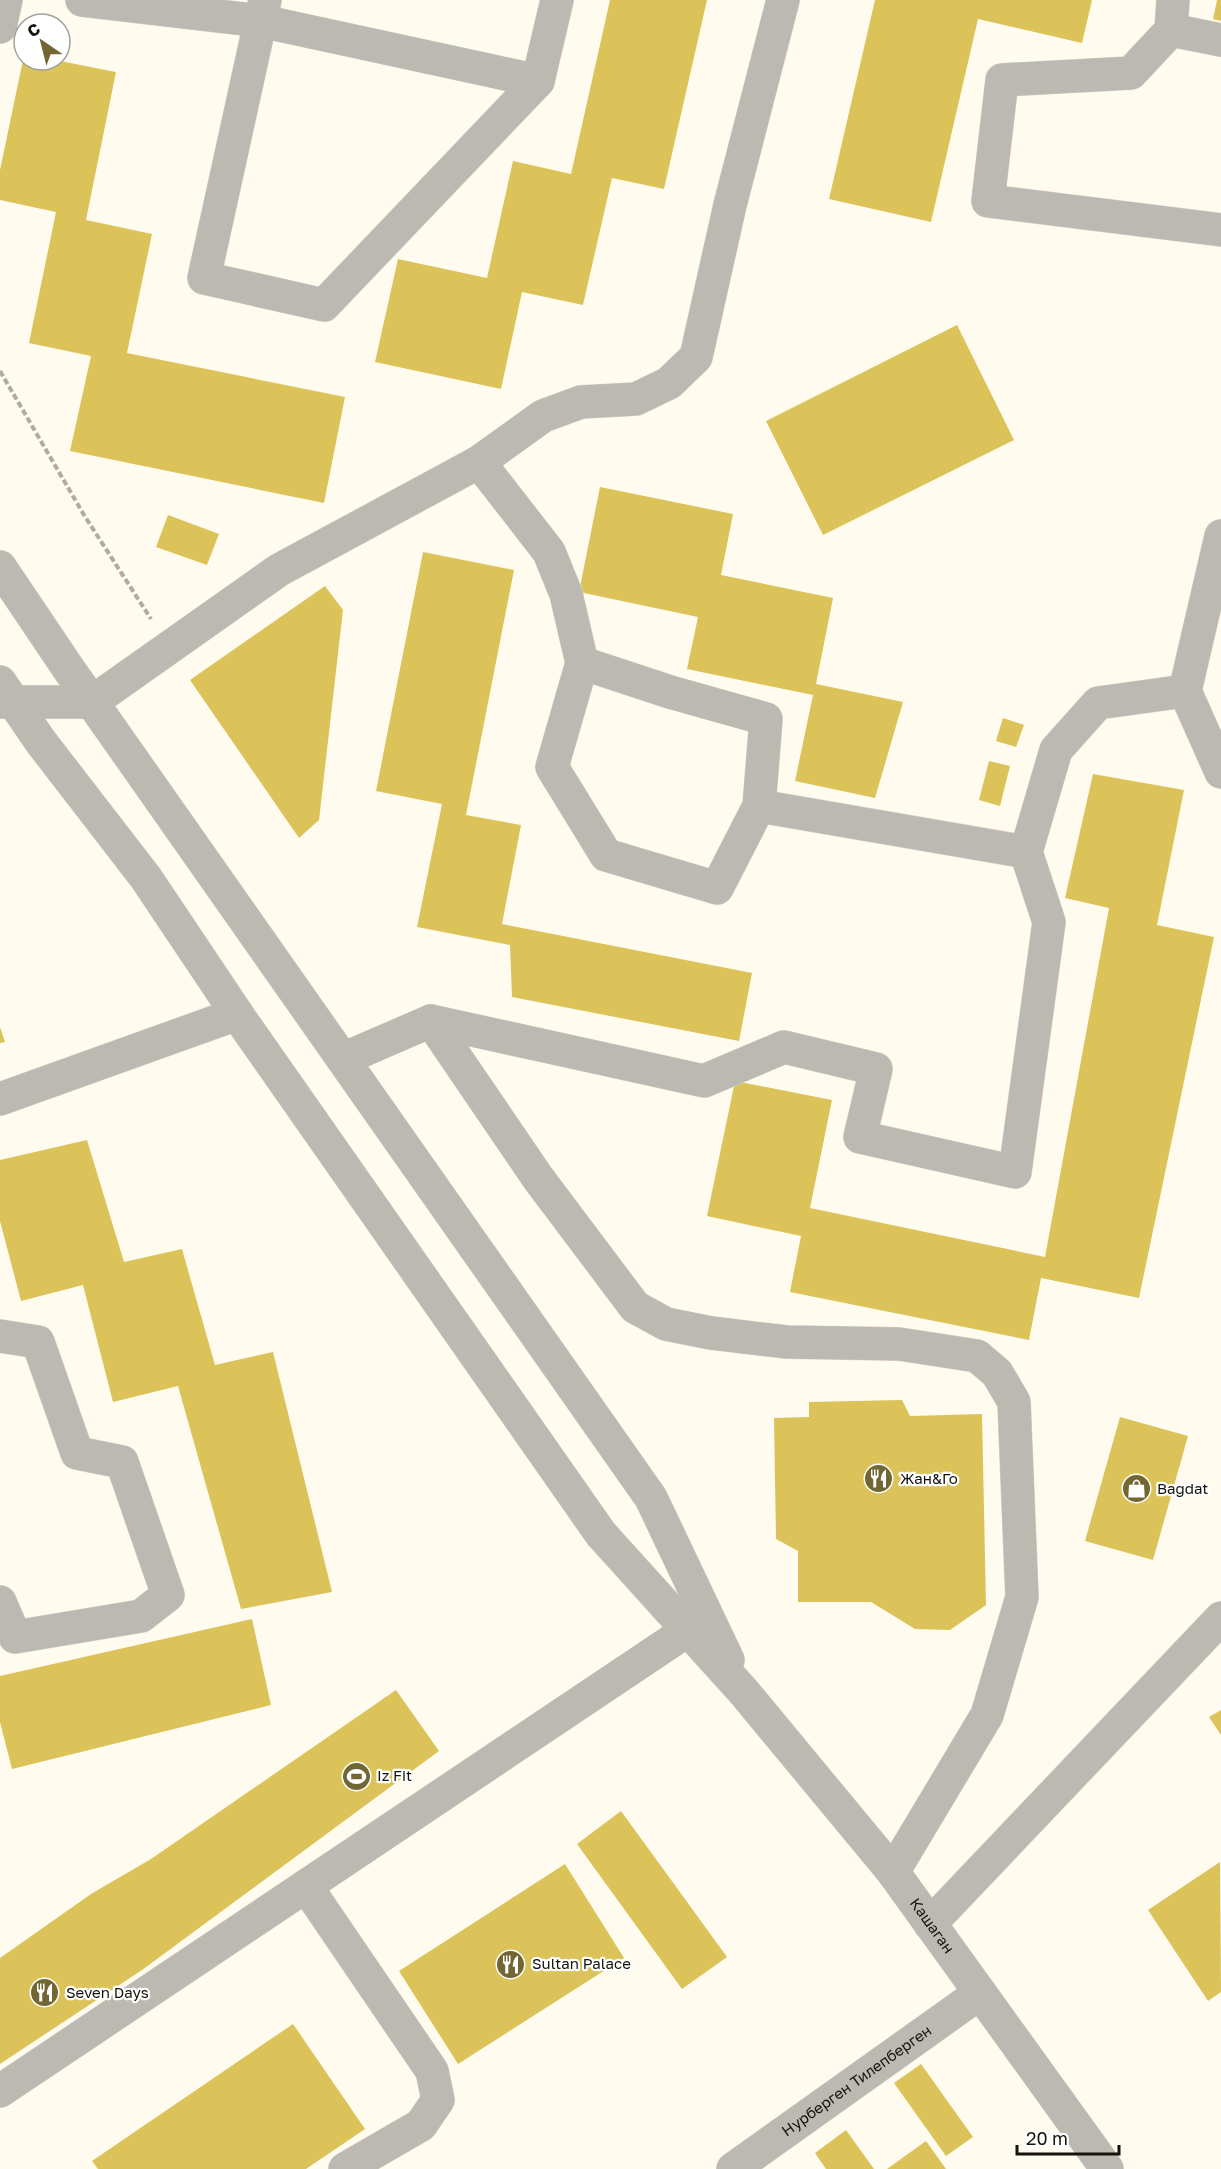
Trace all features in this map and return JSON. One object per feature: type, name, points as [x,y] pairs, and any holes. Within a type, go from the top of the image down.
[{"type":"street","points":[[0,27],[6,0]]},
{"type":"street","points":[[82,0],[263,10],[538,81]]},
{"type":"street","points":[[263,10],[204,278],[324,305],[538,81],[557,0]]},
{"type":"street","points":[[5,696],[93,702],[279,570],[479,462],[543,416],[581,402],[636,399],[669,383],[696,357],[730,205],[783,0]]},
{"type":"street","points":[[1221,40],[1172,15],[1131,73],[1002,80],[988,201],[1221,230]]},
{"type":"street","points":[[479,462],[549,552],[566,594],[582,663],[552,767],[606,855],[717,888],[759,806],[766,719],[670,692],[582,663]]},
{"type":"street","points":[[1221,536],[1214,595],[1185,692],[1221,772]]},
{"type":"street","name":"Кашаган","points":[[0,567],[651,1498],[698,1624],[743,1691],[893,1872],[1107,2169]]},
{"type":"street","points":[[343,1059],[431,1021],[704,1081],[784,1047],[876,1070],[860,1137],[1015,1172],[1049,922],[1026,852],[1056,750],[1098,703],[1185,692]]},
{"type":"street","points":[[0,2091],[698,1624],[601,1534],[237,1014],[146,878],[5,696]]},
{"type":"street","points":[[759,806],[1026,852]]},
{"type":"street","points":[[0,1099],[237,1014]]},
{"type":"street","points":[[431,1021],[538,1178],[635,1307],[666,1323],[711,1333],[787,1342],[898,1344],[977,1356],[997,1373],[1014,1402],[1022,1597],[987,1715],[893,1872]]},
{"type":"street","points":[[0,1336],[38,1342],[77,1453],[122,1462],[168,1594],[141,1616],[15,1637],[0,1602]]},
{"type":"street","points":[[930,1924],[1221,1618]]},
{"type":"street","points":[[306,1886],[432,2071],[438,2100],[421,2125],[345,2169]]},
{"type":"street","name":"Нурберген Тилепберген","points":[[733,2169],[980,1993]]},
{"type":"path","points":[[0,371],[84,515],[170,648]]},
{"type":"building","points":[[610,0],[707,0],[664,189],[612,178],[583,305],[522,292],[501,389],[375,362],[398,259],[487,278],[513,161],[571,174]]},
{"type":"building","points":[[875,0],[1092,0],[1082,43],[978,19],[931,222],[829,199]]},
{"type":"building","points":[[1217,0],[1221,0],[1221,21],[1213,19]]},
{"type":"building","points":[[72,63],[116,72],[86,220],[152,234],[127,353],[345,397],[324,503],[70,451],[91,356],[29,343],[56,212],[0,200],[0,170],[20,72],[72,72]]},
{"type":"building","points":[[957,325],[1014,440],[823,535],[766,421]]},
{"type":"building","points":[[600,487],[733,514],[721,575],[833,598],[816,684],[903,702],[875,798],[795,781],[813,695],[687,669],[698,617],[579,592]]},
{"type":"building","points":[[168,515],[219,534],[207,565],[156,547]]},
{"type":"building","points":[[423,552],[514,570],[466,815],[521,825],[502,924],[752,973],[739,1041],[512,997],[510,945],[417,927],[442,804],[376,791]]},
{"type":"building","points":[[325,586],[343,610],[319,820],[299,838],[190,680]]},
{"type":"building","points":[[1003,718],[1024,725],[1016,747],[996,741]]},
{"type":"building","points":[[989,761],[1010,766],[1000,806],[979,800]]},
{"type":"building","points":[[1093,774],[1184,790],[1157,925],[1214,937],[1139,1298],[1041,1278],[1029,1340],[790,1292],[801,1236],[707,1216],[735,1081],[832,1100],[810,1208],[1045,1257],[1109,908],[1065,898]]},
{"type":"building","points":[[0,1027],[5,1042],[0,1043]]},
{"type":"building","points":[[87,1140],[124,1262],[182,1249],[215,1365],[273,1352],[332,1592],[241,1609],[178,1386],[113,1402],[83,1285],[21,1301],[0,1221],[0,1160]]},
{"type":"building","name":"Жан&Го","points":[[902,1400],[910,1416],[982,1414],[986,1605],[950,1630],[915,1629],[871,1602],[798,1602],[798,1551],[776,1539],[774,1418],[809,1417],[809,1402]]},
{"type":"building","name":"Bagdat","points":[[1120,1417],[1188,1436],[1153,1560],[1085,1541]]},
{"type":"building","points":[[252,1619],[271,1705],[12,1769],[0,1722],[0,1676]]},
{"type":"building","points":[[396,1690],[439,1751],[142,1970],[0,2064],[0,1958],[91,1894],[151,1859]]},
{"type":"building","points":[[1221,1710],[1221,1735],[1209,1717]]},
{"type":"building","points":[[621,1811],[727,1957],[682,1989],[577,1844]]},
{"type":"building","points":[[1220,1862],[1221,1992],[1208,2001],[1148,1910]]},
{"type":"building","name":"Sultan Palace","points":[[565,1864],[624,1958],[458,2064],[399,1971]]},
{"type":"building","points":[[293,2024],[365,2129],[306,2169],[98,2169],[92,2161]]},
{"type":"building","points":[[921,2064],[973,2137],[946,2156],[894,2083]]},
{"type":"building","points":[[846,2130],[874,2169],[826,2169],[815,2153]]},
{"type":"building","points":[[926,2141],[946,2169],[887,2169]]},
{"type":"place","name":"Жан&Го","points":[[879,1479]]},
{"type":"place","name":"Bagdat","points":[[1136,1489]]},
{"type":"place","name":"Iz Fit","points":[[356,1776]]},
{"type":"place","name":"Sultan Palace","points":[[511,1964]]},
{"type":"place","name":"Seven Days","points":[[45,1993]]}]
